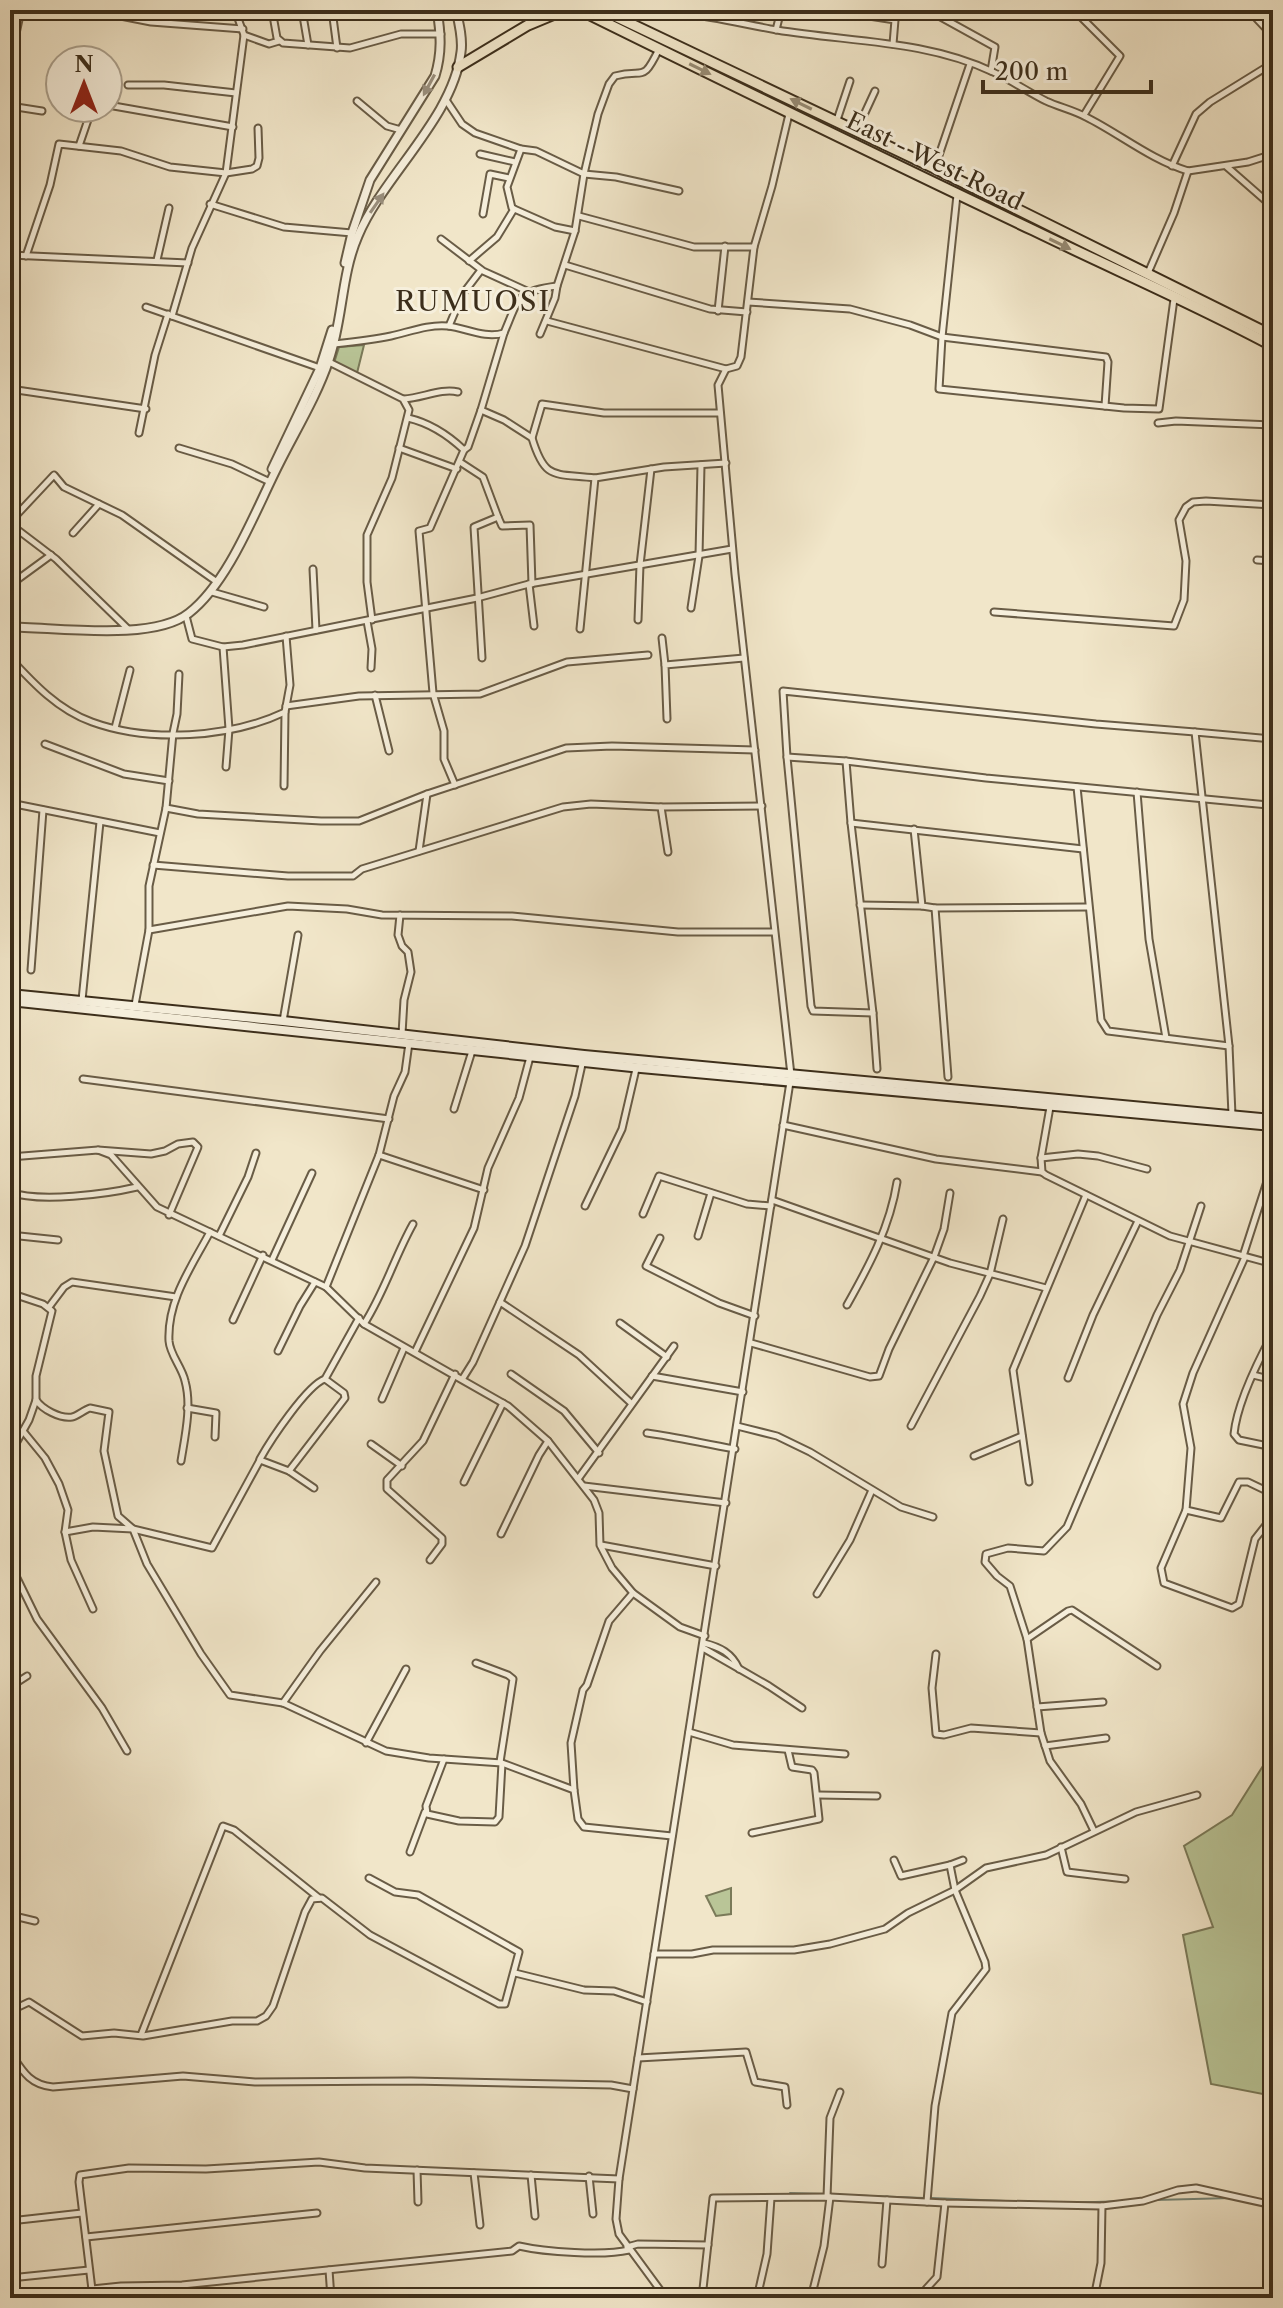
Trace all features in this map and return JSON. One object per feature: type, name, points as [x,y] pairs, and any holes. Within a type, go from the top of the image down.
[{"type":"main road","points":[[458,67],[528,25],[564,10]]},
{"type":"main road","name":"East - West Road","points":[[580,10],[1174,299],[1227,321],[1273,346]]},
{"type":"main road","name":"East - West Road","points":[[602,10],[934,168],[1273,336]]},
{"type":"main road","points":[[10,994],[402,1034],[637,1068],[1273,1119]]},
{"type":"main road","points":[[10,1001],[530,1056],[1273,1126]]},
{"type":"street","points":[[10,62],[21,10]]},
{"type":"street","points":[[90,10],[151,22],[244,32],[269,44],[279,41],[337,48],[359,46],[401,34],[442,34]]},
{"type":"street","points":[[139,433],[155,355],[210,204],[226,173],[244,32],[235,10]]},
{"type":"street","points":[[272,10],[279,41]]},
{"type":"street","points":[[302,10],[308,45]]},
{"type":"street","points":[[332,10],[337,48]]},
{"type":"street","points":[[270,482],[278,454],[320,368],[334,321],[352,233],[370,180],[435,76],[442,34],[437,10]]},
{"type":"street","points":[[10,627],[129,630],[153,627],[186,616],[212,592],[329,362],[348,265],[357,236],[445,99],[462,49],[456,10]]},
{"type":"street","points":[[776,30],[781,10]]},
{"type":"street","points":[[830,10],[895,20],[893,44]]},
{"type":"street","points":[[928,10],[995,47],[991,71]]},
{"type":"street","points":[[1074,10],[1120,56],[1084,115]]},
{"type":"street","points":[[618,18],[644,11],[698,12],[776,30],[893,44],[970,64],[991,71],[1047,102],[1084,115],[1172,166],[1188,171],[1272,155]]},
{"type":"street","points":[[1256,18],[1273,36]]},
{"type":"street","points":[[540,334],[547,321],[575,231],[584,174],[598,114],[609,84],[615,76],[644,73],[659,49]]},
{"type":"street","points":[[1172,166],[1196,114],[1273,63]]},
{"type":"street","points":[[934,168],[970,64]]},
{"type":"street","points":[[837,121],[850,81]]},
{"type":"street","points":[[128,85],[164,85],[236,93]]},
{"type":"street","points":[[856,131],[875,91]]},
{"type":"street","points":[[445,99],[468,129],[521,149],[536,151],[584,174],[616,177],[679,191]]},
{"type":"street","points":[[357,101],[387,126],[402,130]]},
{"type":"street","points":[[10,106],[42,111]]},
{"type":"street","points":[[124,108],[233,127]]},
{"type":"street","points":[[663,2297],[619,2234],[616,2219],[619,2179],[791,1079],[732,549],[718,385],[726,369],[739,362],[754,247],[789,113]]},
{"type":"street","points":[[79,146],[87,124]]},
{"type":"street","points":[[26,256],[50,185],[59,144],[121,151],[170,167],[226,173],[257,166],[258,128]]},
{"type":"street","points":[[521,149],[509,178],[509,203],[514,209],[555,227],[575,231]]},
{"type":"street","points":[[480,154],[515,162]]},
{"type":"street","points":[[1225,165],[1273,207]]},
{"type":"street","points":[[1148,273],[1188,171]]},
{"type":"street","points":[[483,214],[490,174],[509,178]]},
{"type":"street","points":[[957,194],[939,389],[1159,409],[1174,299]]},
{"type":"street","points":[[210,204],[284,227],[352,233]]},
{"type":"street","points":[[157,260],[169,208]]},
{"type":"street","points":[[469,261],[497,237],[514,209]]},
{"type":"street","points":[[579,216],[694,247],[754,247]]},
{"type":"street","points":[[441,239],[481,270],[527,291]]},
{"type":"street","points":[[718,311],[725,246]]},
{"type":"street","points":[[10,255],[188,263]]},
{"type":"street","points":[[565,265],[670,299],[718,311],[747,312]]},
{"type":"street","points":[[449,326],[462,295],[481,270]]},
{"type":"street","points":[[455,785],[444,759],[444,731],[433,693],[419,531],[430,528],[468,447],[504,333],[519,298],[527,291],[557,286]]},
{"type":"street","points":[[748,302],[850,309],[942,337],[1106,357],[1105,406]]},
{"type":"street","points":[[146,307],[320,368]]},
{"type":"street","points":[[547,321],[726,369]]},
{"type":"street","points":[[334,344],[449,326],[472,332],[504,333]]},
{"type":"street","points":[[329,362],[403,399],[423,398],[449,390],[458,392]]},
{"type":"street","points":[[10,389],[146,409]]},
{"type":"street","points":[[371,668],[367,535],[392,478],[408,418],[409,410],[403,399]]},
{"type":"street","points":[[720,413],[604,413],[542,404],[532,438],[539,461],[547,471],[595,478],[651,469],[726,463]]},
{"type":"street","points":[[481,410],[532,438]]},
{"type":"street","points":[[408,418],[448,435],[464,450]]},
{"type":"street","points":[[1158,423],[1273,425]]},
{"type":"street","points":[[179,448],[232,464],[270,482]]},
{"type":"street","points":[[399,448],[457,469]]},
{"type":"street","points":[[460,462],[483,477],[502,526],[530,525],[534,626]]},
{"type":"street","points":[[691,608],[699,556],[701,465]]},
{"type":"street","points":[[638,620],[640,565],[651,469]]},
{"type":"street","points":[[129,630],[51,555],[10,523],[54,475],[64,487],[122,515],[217,582]]},
{"type":"street","points":[[580,629],[595,478]]},
{"type":"street","points":[[994,612],[1174,626],[1184,600],[1186,561],[1179,520],[1186,507],[1193,502],[1206,501],[1273,505]]},
{"type":"street","points":[[73,533],[99,504]]},
{"type":"street","points":[[482,658],[474,527],[498,517]]},
{"type":"street","points":[[186,616],[192,639],[223,647],[424,609],[530,584],[732,549]]},
{"type":"street","points":[[10,585],[51,555]]},
{"type":"street","points":[[1257,560],[1273,561]]},
{"type":"street","points":[[313,569],[316,630]]},
{"type":"street","points":[[212,592],[264,607]]},
{"type":"street","points":[[284,786],[285,709],[290,685],[286,636]]},
{"type":"street","points":[[662,638],[667,719]]},
{"type":"street","points":[[223,647],[229,729],[226,767]]},
{"type":"street","points":[[10,658],[52,700],[90,722],[144,733],[218,734],[267,720],[285,709],[375,695],[480,694],[567,662],[648,655]]},
{"type":"street","points":[[665,665],[744,658]]},
{"type":"street","points":[[115,728],[130,670]]},
{"type":"street","points":[[134,1007],[149,930],[149,886],[166,808],[179,674]]},
{"type":"street","points":[[873,1013],[813,1011],[811,1006],[783,691],[1273,739]]},
{"type":"street","points":[[375,695],[389,751]]},
{"type":"street","points":[[1195,732],[1229,1046],[1232,1115]]},
{"type":"street","points":[[10,752],[16,734]]},
{"type":"street","points":[[45,744],[124,774],[169,781]]},
{"type":"street","points":[[166,808],[198,814],[359,821],[427,794],[566,748],[612,746],[755,750]]},
{"type":"street","points":[[787,757],[1268,805],[1273,808]]},
{"type":"street","points":[[846,761],[877,1069]]},
{"type":"street","points":[[1077,787],[1101,1020],[1108,1031],[1229,1046]]},
{"type":"street","points":[[1137,792],[1149,939],[1166,1038]]},
{"type":"street","points":[[419,851],[427,794]]},
{"type":"street","points":[[10,803],[160,833]]},
{"type":"street","points":[[153,865],[288,876],[353,876],[362,869],[563,807],[591,804],[762,806]]},
{"type":"street","points":[[661,807],[668,852]]},
{"type":"street","points":[[31,970],[43,810]]},
{"type":"street","points":[[82,1000],[100,822]]},
{"type":"street","points":[[851,823],[1083,849]]},
{"type":"street","points":[[914,829],[922,906]]},
{"type":"street","points":[[860,905],[1088,907]]},
{"type":"street","points":[[149,930],[288,906],[400,915],[512,916],[678,932],[773,932]]},
{"type":"street","points":[[935,908],[948,1077]]},
{"type":"street","points":[[400,915],[398,935],[408,952],[411,972],[404,1000],[402,1034]]},
{"type":"street","points":[[283,1021],[298,935]]},
{"type":"street","points":[[326,1287],[379,1155],[405,1072],[409,1043]]},
{"type":"street","points":[[454,1109],[473,1050]]},
{"type":"street","points":[[415,1352],[469,1242],[488,1168],[519,1098],[530,1056]]},
{"type":"street","points":[[463,1378],[525,1246],[575,1096],[583,1059]]},
{"type":"street","points":[[585,1206],[622,1129],[637,1068]]},
{"type":"street","points":[[83,1079],[389,1119]]},
{"type":"street","points":[[1042,1172],[1041,1158],[1050,1106]]},
{"type":"street","points":[[783,1125],[936,1159],[1042,1172],[1138,1221],[1190,1243],[1273,1264]]},
{"type":"street","points":[[10,1157],[98,1150],[151,1154],[178,1144],[195,1144],[198,1147],[169,1215]]},
{"type":"street","points":[[98,1150],[111,1155],[137,1187],[169,1215],[263,1255],[326,1287],[364,1324],[503,1403],[548,1441],[594,1500],[599,1513],[600,1545],[612,1568],[633,1593],[704,1643],[727,1652],[735,1659],[739,1669],[802,1708]]},
{"type":"street","points":[[219,1236],[248,1177],[256,1153]]},
{"type":"street","points":[[1041,1158],[1078,1154],[1098,1156],[1147,1169]]},
{"type":"street","points":[[379,1155],[484,1190]]},
{"type":"street","points":[[1273,1163],[1244,1256],[1193,1373],[1183,1404],[1191,1448],[1186,1510],[1161,1568],[1164,1583],[1232,1608],[1239,1604],[1255,1539],[1273,1516]]},
{"type":"street","points":[[272,1260],[312,1173]]},
{"type":"street","points":[[643,1214],[659,1176],[747,1204],[772,1203],[934,1257],[1046,1288]]},
{"type":"street","points":[[847,1305],[892,1211],[897,1182]]},
{"type":"street","points":[[10,1192],[55,1196],[137,1187]]},
{"type":"street","points":[[698,1236],[711,1193]]},
{"type":"street","points":[[751,1343],[877,1377],[934,1257],[944,1229],[950,1193]]},
{"type":"street","points":[[1029,1482],[1013,1370],[1086,1195]]},
{"type":"street","points":[[1264,1195],[1273,1196]]},
{"type":"street","points":[[1094,1831],[1081,1804],[1050,1761],[1041,1733],[1027,1639],[1010,1586],[985,1562],[986,1554],[1008,1548],[1044,1551],[1067,1527],[1190,1243],[1201,1206]]},
{"type":"street","points":[[911,1426],[990,1274],[1003,1219]]},
{"type":"street","points":[[1068,1378],[1093,1315],[1138,1221]]},
{"type":"street","points":[[364,1324],[413,1224]]},
{"type":"street","points":[[181,1461],[187,1408],[185,1381],[170,1346],[176,1297],[210,1232]]},
{"type":"street","points":[[10,1235],[58,1240]]},
{"type":"street","points":[[660,1238],[646,1266],[719,1303],[755,1316]]},
{"type":"street","points":[[233,1320],[263,1255]]},
{"type":"street","points":[[49,1307],[64,1287],[72,1282],[176,1297]]},
{"type":"street","points":[[278,1351],[300,1306],[316,1282]]},
{"type":"street","points":[[10,1293],[49,1307]]},
{"type":"street","points":[[500,1302],[579,1355],[631,1403]]},
{"type":"street","points":[[10,1454],[36,1400],[36,1376],[51,1314],[49,1307]]},
{"type":"street","points":[[65,1532],[93,1527],[133,1529],[214,1547],[235,1501],[260,1460],[306,1392],[325,1379],[359,1318]]},
{"type":"street","points":[[620,1323],[667,1357]]},
{"type":"street","points":[[1273,1333],[1253,1375],[1235,1422],[1234,1434],[1239,1440],[1273,1447]]},
{"type":"street","points":[[578,1479],[674,1346]]},
{"type":"street","points":[[382,1399],[404,1348]]},
{"type":"street","points":[[430,1560],[442,1544],[442,1538],[387,1489],[387,1480],[423,1441],[455,1374]]},
{"type":"street","points":[[511,1374],[564,1411],[599,1453]]},
{"type":"street","points":[[1253,1375],[1273,1380]]},
{"type":"street","points":[[652,1376],[743,1392]]},
{"type":"street","points":[[289,1471],[345,1398],[344,1393],[325,1379]]},
{"type":"street","points":[[36,1400],[47,1410],[67,1417],[90,1408],[109,1412],[104,1451],[118,1516],[133,1529],[147,1564],[201,1654],[230,1695],[283,1703],[386,1751],[444,1759],[501,1762],[574,1790]]},
{"type":"street","points":[[464,1482],[503,1403]]},
{"type":"street","points":[[187,1408],[216,1413],[215,1437]]},
{"type":"street","points":[[737,1426],[777,1436],[810,1452],[901,1507],[933,1517]]},
{"type":"street","points":[[23,1431],[45,1458],[59,1484],[68,1510],[65,1532],[71,1560],[93,1609]]},
{"type":"street","points":[[647,1433],[735,1449]]},
{"type":"street","points":[[974,1456],[1022,1436]]},
{"type":"street","points":[[501,1534],[548,1441]]},
{"type":"street","points":[[371,1444],[402,1466]]},
{"type":"street","points":[[260,1460],[289,1471],[314,1488]]},
{"type":"street","points":[[1186,1510],[1221,1518],[1239,1482],[1248,1482],[1273,1494]]},
{"type":"street","points":[[583,1486],[726,1503]]},
{"type":"street","points":[[817,1594],[850,1540],[872,1490]]},
{"type":"street","points":[[10,1535],[12,1573],[37,1619],[102,1708],[127,1751]]},
{"type":"street","points":[[600,1545],[716,1566]]},
{"type":"street","points":[[283,1703],[376,1582]]},
{"type":"street","points":[[633,1593],[609,1621],[583,1690],[571,1743],[578,1819],[584,1827],[672,1836]]},
{"type":"street","points":[[1027,1639],[1072,1610],[1157,1666]]},
{"type":"street","points":[[936,1654],[932,1688],[936,1734],[971,1728],[1041,1733]]},
{"type":"street","points":[[425,1810],[430,1816],[459,1821],[479,1823],[498,1820],[501,1762],[513,1679],[476,1663]]},
{"type":"street","points":[[366,1743],[406,1669]]},
{"type":"street","points":[[10,1687],[27,1676]]},
{"type":"street","points":[[1037,1707],[1103,1702]]},
{"type":"street","points":[[689,1732],[733,1745],[845,1754]]},
{"type":"street","points":[[1045,1746],[1106,1738]]},
{"type":"street","points":[[752,1833],[819,1819],[814,1773],[809,1769],[792,1767],[788,1750]]},
{"type":"street","points":[[410,1852],[444,1759]]},
{"type":"street","points":[[818,1795],[877,1796]]},
{"type":"street","points":[[654,1954],[794,1950],[885,1929],[908,1913],[955,1890],[986,1868],[1032,1860],[1136,1812],[1197,1795]]},
{"type":"street","points":[[141,2035],[223,1826],[234,1830],[370,1935],[499,2004],[507,2002],[520,1953],[517,1950],[418,1895],[395,1892],[369,1878]]},
{"type":"street","points":[[1061,1847],[1067,1872],[1125,1879]]},
{"type":"street","points":[[894,1860],[901,1876],[963,1860]]},
{"type":"street","points":[[927,2202],[935,2106],[952,2013],[986,1969],[955,1890],[950,1865]]},
{"type":"street","points":[[10,2011],[29,2002],[77,2035],[173,2033],[232,2021],[257,2021],[266,2016],[273,2006],[305,1912],[312,1899],[319,1898]]},
{"type":"street","points":[[10,1915],[35,1921]]},
{"type":"street","points":[[515,1973],[584,1990],[614,1991],[647,2002]]},
{"type":"street","points":[[10,2052],[28,2078],[43,2086],[183,2076],[255,2082],[456,2081],[611,2085],[633,2089]]},
{"type":"street","points":[[638,2058],[746,2052],[755,2082],[785,2087],[787,2105]]},
{"type":"street","points":[[811,2298],[824,2246],[830,2124],[840,2092]]},
{"type":"street","points":[[93,2298],[79,2182],[84,2172],[319,2162],[365,2168],[619,2179]]},
{"type":"street","points":[[417,2170],[418,2202]]},
{"type":"street","points":[[474,2173],[480,2225]]},
{"type":"street","points":[[531,2175],[535,2216]]},
{"type":"street","points":[[589,2176],[593,2214]]},
{"type":"street","points":[[702,2298],[713,2198],[828,2197],[1102,2206],[1143,2201],[1196,2188],[1273,2205]]},
{"type":"street","points":[[757,2298],[767,2254],[771,2198]]},
{"type":"street","points":[[882,2264],[887,2200]]},
{"type":"street","points":[[924,2298],[926,2289],[937,2277],[945,2203]]},
{"type":"street","points":[[1094,2298],[1101,2263],[1102,2206]]},
{"type":"street","points":[[10,2221],[82,2213]]},
{"type":"street","points":[[86,2237],[317,2213]]},
{"type":"street","points":[[92,2289],[182,2285],[512,2251],[519,2246],[541,2251],[616,2253],[638,2244],[708,2245]]},
{"type":"street","points":[[10,2278],[89,2270]]},
{"type":"street","points":[[329,2270],[331,2298]]},
{"type":"green space","points":[[364,345],[357,373],[334,363],[339,347]]},
{"type":"green space","points":[[1273,1750],[1273,2096],[1211,2084],[1183,1935],[1213,1927],[1184,1846],[1232,1815]]},
{"type":"green space","points":[[731,1888],[731,1914],[716,1916],[706,1896]]},
{"type":"waterway","points":[[790,2193],[824,2194]]},
{"type":"waterway","points":[[843,2195],[924,2198]]},
{"type":"waterway","points":[[931,2198],[1028,2202]]},
{"type":"waterway","points":[[1155,2200],[1232,2198]]},
{"type":"waterway","points":[[1063,2203],[1128,2201]]},
{"type":"district","name":"RUMUOSI","points":[[473,301]]}]
